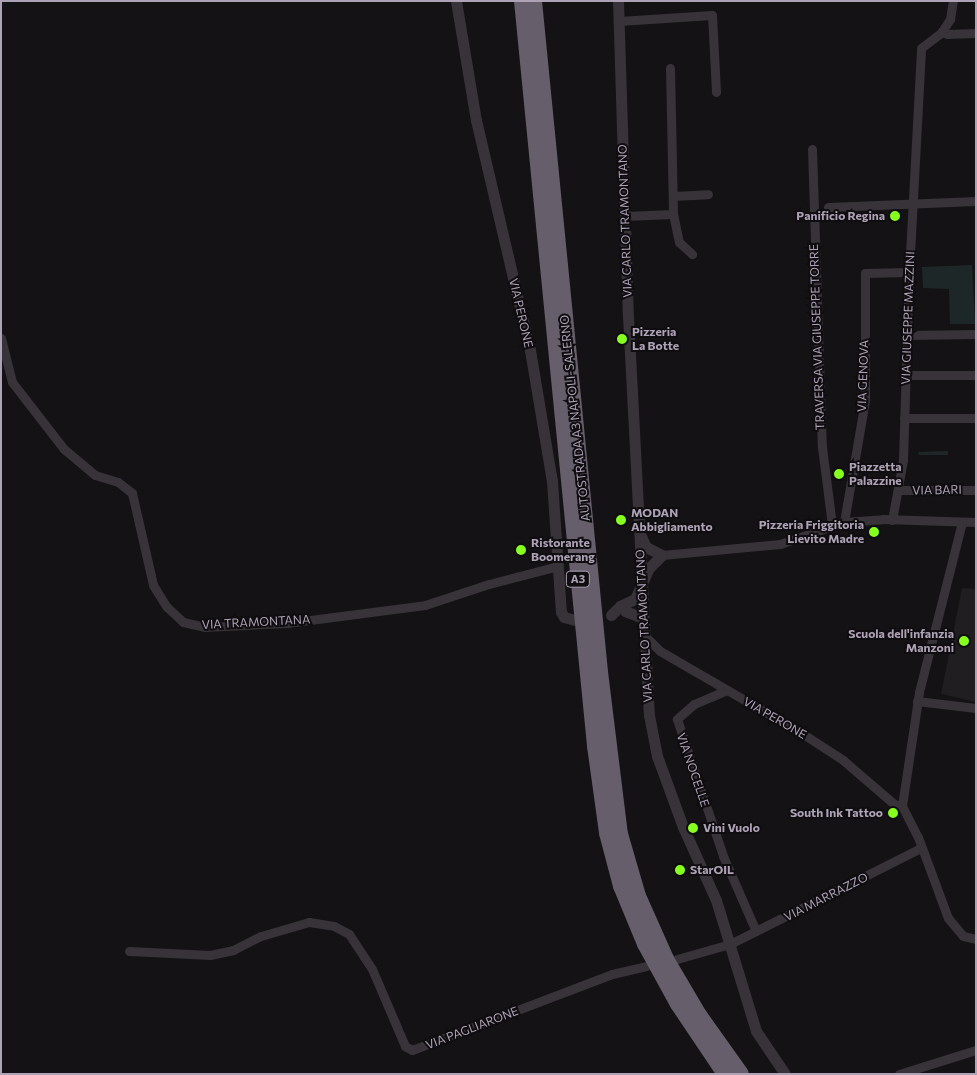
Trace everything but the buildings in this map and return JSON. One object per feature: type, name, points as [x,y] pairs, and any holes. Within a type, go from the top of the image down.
[{"type":"highway","name":"AUTOSTRADA A3 NAPOLI-SALERNO","points":[[522,1],[591,707],[607,833],[621,886],[645,944],[678,1004],[725,1074]]},
{"type":"highway","name":"AUTOSTRADA A3 NAPOLI-SALERNO","points":[[534,1],[617,817],[631,874],[657,941],[699,1015],[741,1074]]},
{"type":"street","name":"VIA PERONE","points":[[456,1],[476,120],[530,350],[552,481],[561,612],[564,617],[575,620]]},
{"type":"street","name":"VIA CARLO TRAMONTANO","points":[[618,1],[625,216],[642,604],[649,715],[657,756],[682,827],[716,900],[756,1031],[784,1074]]},
{"type":"street","points":[[942,31],[950,19],[953,1]]},
{"type":"street","points":[[619,21],[712,15],[716,92]]},
{"type":"street","points":[[942,31],[976,33]]},
{"type":"street","name":"VIA GIUSEPPE MAZZINI","points":[[892,520],[898,490],[904,418],[908,272],[914,202],[921,48],[942,31]]},
{"type":"street","points":[[670,68],[673,214],[679,242],[692,254]]},
{"type":"street","name":"TRAVERSA VIA GIUSEPPE TORRE","points":[[812,149],[822,447],[832,525]]},
{"type":"street","points":[[673,196],[708,194]]},
{"type":"street","points":[[828,207],[914,202],[976,201]]},
{"type":"street","points":[[625,216],[673,214]]},
{"type":"street","name":"VIA GENOVA","points":[[844,522],[865,400],[865,273],[908,272]]},
{"type":"street","points":[[907,335],[976,334]]},
{"type":"street","name":"VIA TRAMONTANA","points":[[1,338],[12,382],[64,449],[95,475],[118,482],[132,493],[153,585],[167,607],[184,622],[204,627],[288,623],[426,605],[489,584],[558,566]]},
{"type":"street","points":[[906,375],[976,375]]},
{"type":"street","points":[[904,418],[976,418]]},
{"type":"street","name":"VIA BARI","points":[[898,490],[976,490]]},
{"type":"street","points":[[640,556],[780,544],[844,522],[892,520],[976,522]]},
{"type":"street","points":[[962,522],[920,693],[902,806],[921,848],[948,918],[963,936],[976,939]]},
{"type":"street","points":[[639,532],[646,547],[662,555]]},
{"type":"street","points":[[642,604],[606,617],[620,606],[635,599],[649,568],[662,555]]},
{"type":"street","points":[[625,611],[643,618]]},
{"type":"street","name":"VIA PERONE","points":[[644,635],[660,652],[827,750],[894,804],[902,806]]},
{"type":"street","name":"VIA NOCELLE","points":[[727,690],[694,704],[677,719],[723,856],[756,931]]},
{"type":"street","points":[[920,693],[976,708]]},
{"type":"street","name":"VIA MARRAZZO","points":[[730,944],[921,848]]},
{"type":"street","name":"VIA PAGLIARONE","points":[[129,952],[210,954],[233,950],[261,936],[309,922],[334,926],[349,934],[372,969],[405,1046],[412,1050],[612,974],[646,966]]},
{"type":"street","points":[[678,959],[730,944]]},
{"type":"street","points":[[898,1074],[976,1050]]},
{"type":"shaded area","points":[[972,265],[975,324],[950,324],[949,289],[923,288],[922,267]]},
{"type":"shaded area","points":[[948,451],[948,455],[919,455],[918,452]]},
{"type":"shaded area","name":"Scuola dell'infanzia Manzoni","points":[[962,588],[976,589],[976,702],[941,694]]},
{"type":"place","name":"Panificio Regina","points":[[895,216]]},
{"type":"place","name":"Pizzeria La Botte","points":[[622,339]]},
{"type":"place","name":"Piazzetta Palazzine","points":[[839,474]]},
{"type":"place","name":"MODAN Abbigliamento","points":[[621,520]]},
{"type":"place","name":"Pizzeria Friggitoria Lievito Madre","points":[[874,532]]},
{"type":"place","name":"Ristorante Boomerang","points":[[521,550]]},
{"type":"place","name":"Scuola dell'infanzia Manzoni","points":[[964,641]]},
{"type":"place","name":"South Ink Tattoo","points":[[893,813]]},
{"type":"place","name":"Vini Vuolo","points":[[693,828]]},
{"type":"place","name":"StarOIL","points":[[680,870]]}]
